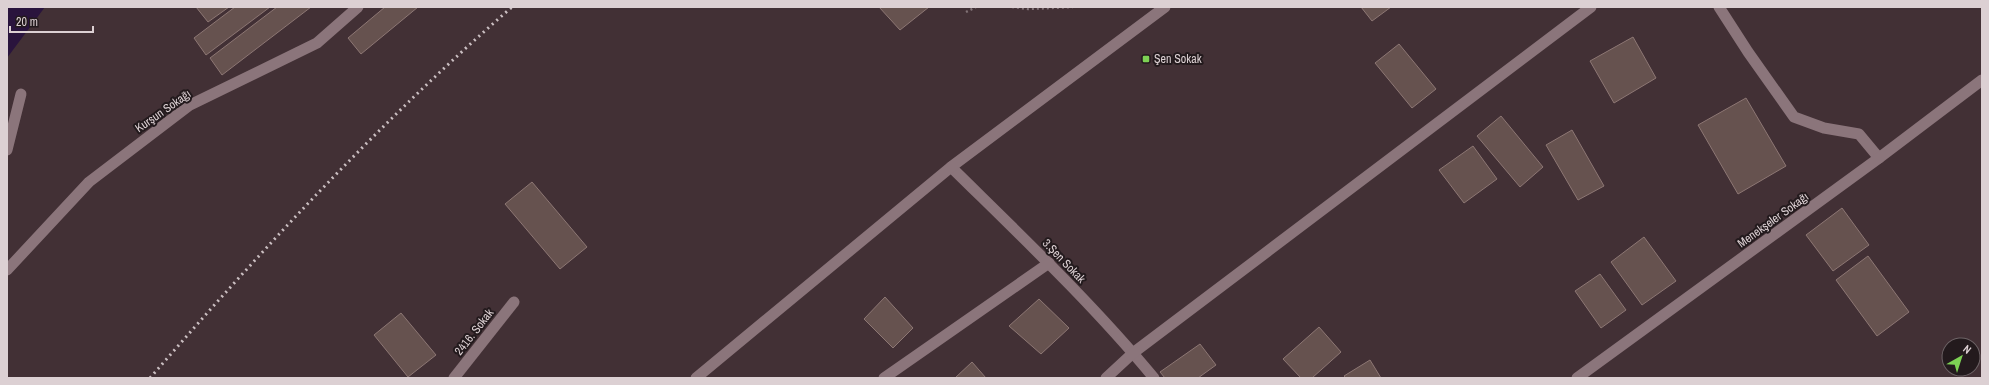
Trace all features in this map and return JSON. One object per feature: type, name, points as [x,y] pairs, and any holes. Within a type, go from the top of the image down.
[{"type":"street","name":"Kurşun Sokağı","points":[[7,270],[89,182],[190,105],[318,43],[358,7]]},
{"type":"street","points":[[696,378],[951,167],[1165,7]]},
{"type":"street","points":[[1106,378],[1133,353],[1591,7]]},
{"type":"street","points":[[1719,7],[1748,52],[1794,117],[1824,128],[1859,134],[1879,158]]},
{"type":"street","name":"Menekşeler Sokağı","points":[[1577,378],[1879,158],[1982,80]]},
{"type":"street","points":[[7,150],[21,94]]},
{"type":"street","name":"3.Şen Sokak","points":[[951,167],[1049,263],[1133,353],[1154,378]]},
{"type":"street","points":[[884,378],[1049,263]]},
{"type":"street","name":"2416. Sokak","points":[[454,378],[514,302]]},
{"type":"path","points":[[966,12],[976,7]]},
{"type":"path","points":[[1012,7],[1028,9],[1073,7]]},
{"type":"shaded area","points":[[7,7],[45,7],[7,58]]},
{"type":"building","points":[[196,7],[229,7],[208,22]]},
{"type":"building","points":[[235,7],[270,7],[206,55],[194,38]]},
{"type":"building","points":[[277,7],[311,7],[222,75],[210,58]]},
{"type":"building","points":[[385,7],[418,7],[361,54],[348,38]]},
{"type":"building","points":[[879,7],[929,7],[900,30]]},
{"type":"building","points":[[1361,7],[1391,7],[1372,21]]},
{"type":"building","points":[[1633,37],[1656,78],[1614,103],[1590,61]]},
{"type":"building","points":[[1399,44],[1436,89],[1412,108],[1375,63]]},
{"type":"building","points":[[1746,98],[1786,166],[1738,194],[1698,125]]},
{"type":"building","points":[[1501,116],[1543,167],[1520,187],[1477,136]]},
{"type":"building","points":[[1572,130],[1604,186],[1578,200],[1546,145]]},
{"type":"building","points":[[1473,146],[1497,179],[1464,203],[1439,170]]},
{"type":"building","points":[[532,182],[587,247],[560,269],[505,204]]},
{"type":"building","points":[[1842,208],[1869,245],[1833,271],[1806,235]]},
{"type":"building","points":[[1644,237],[1676,281],[1642,305],[1611,262]]},
{"type":"building","points":[[1868,256],[1909,312],[1877,336],[1836,280]]},
{"type":"building","points":[[1600,274],[1626,310],[1601,328],[1575,291]]},
{"type":"building","points":[[885,297],[913,328],[893,348],[864,319]]},
{"type":"building","points":[[1039,299],[1069,328],[1041,354],[1009,326]]},
{"type":"building","points":[[401,313],[436,355],[408,377],[374,335]]},
{"type":"building","points":[[1319,327],[1341,352],[1312,378],[1301,378],[1283,359]]},
{"type":"building","points":[[1200,344],[1216,365],[1198,378],[1165,378],[1160,372]]},
{"type":"building","points":[[1370,360],[1381,378],[1346,378],[1344,376]]},
{"type":"building","points":[[972,362],[986,378],[955,378]]},
{"type":"railway","points":[[150,378],[236,281],[325,186],[416,94],[512,7]]},
{"type":"place","name":"Şen Sokak","points":[[1146,59]]}]
